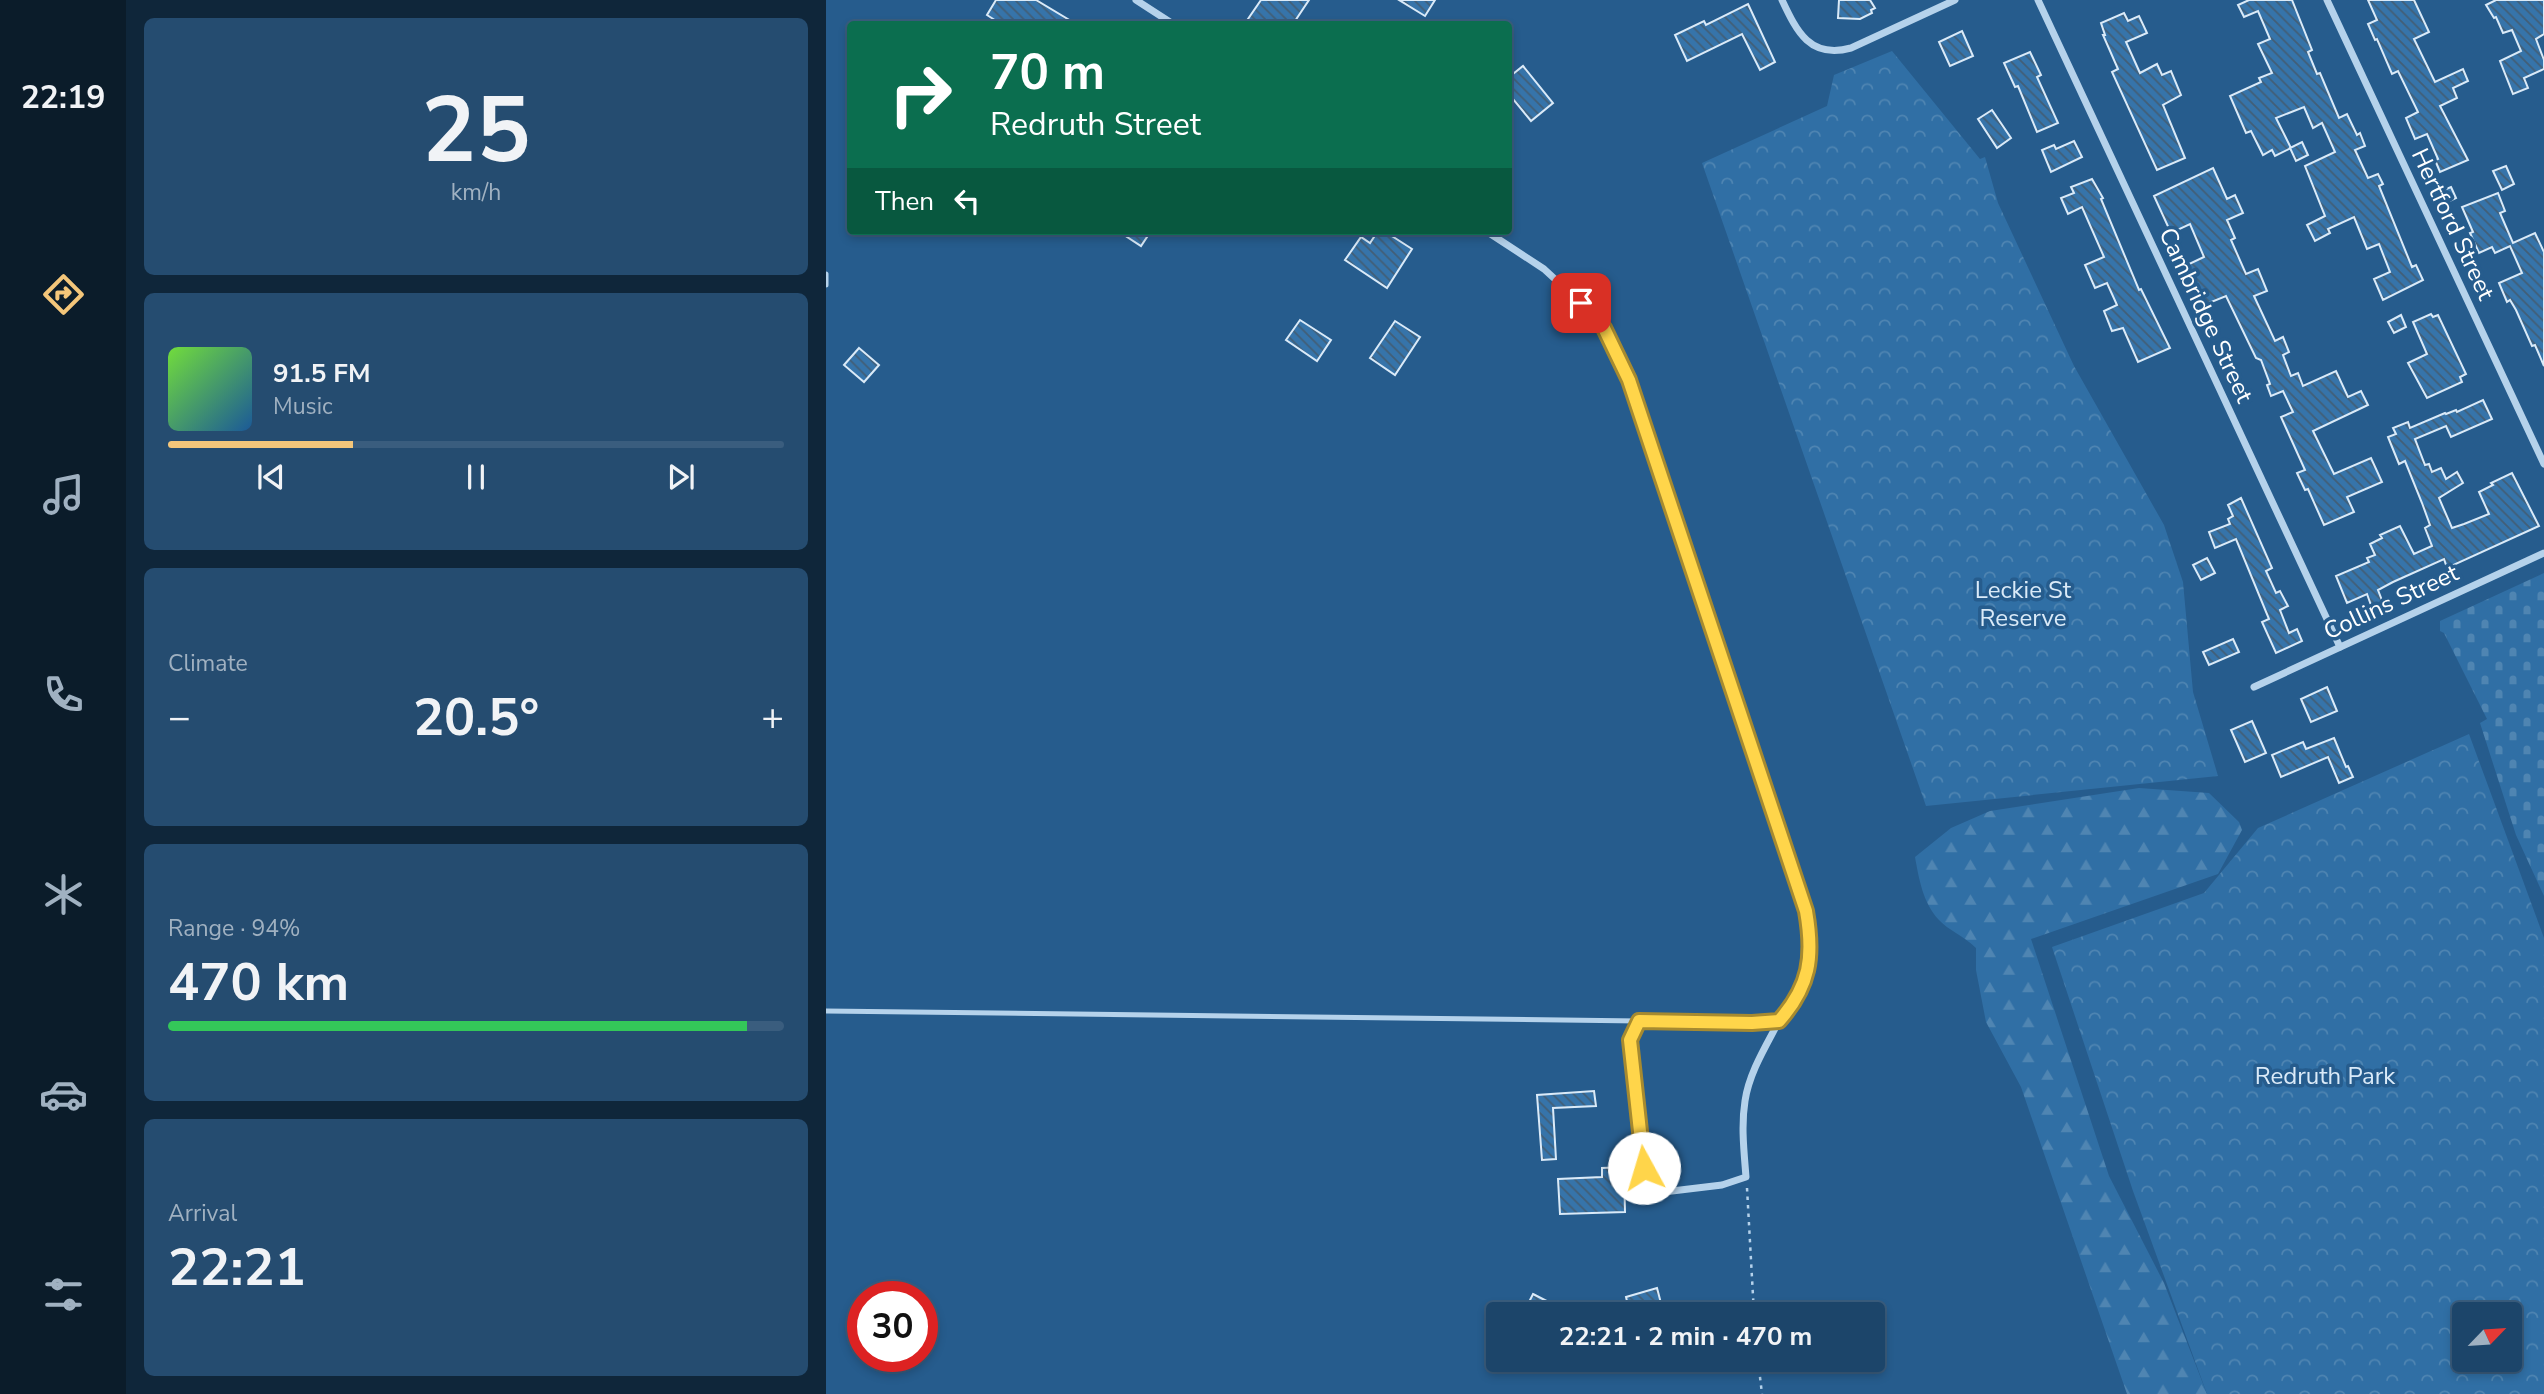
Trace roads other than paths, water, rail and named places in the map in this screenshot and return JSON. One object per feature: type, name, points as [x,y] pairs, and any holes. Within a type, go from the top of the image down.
[{"type":"street","points":[[1136,0],[1168,21]]},
{"type":"street","points":[[1782,0],[1796,28],[1808,42],[1833,51],[1843,50],[1955,0]]},
{"type":"street","name":"Cambridge Street","points":[[2038,0],[2340,647]]},
{"type":"street","name":"Hertford Street","points":[[2327,0],[2544,464]]},
{"type":"street","points":[[1492,235],[1544,269],[1596,317],[1629,380],[1806,911],[1809,931],[1808,969],[1803,988],[1794,1004],[1779,1021],[1745,1098],[1742,1129],[1746,1177],[1722,1185],[1647,1194],[1630,1040],[1639,1021],[1779,1021]]},
{"type":"street","name":"Collins Street","points":[[2254,687],[2544,553]]},
{"type":"lane","points":[[826,274],[826,285]]},
{"type":"lane","points":[[826,1011],[1639,1021]]},
{"type":"park label","name":"Leckie St Reserve","points":[[2023,604]]},
{"type":"park label","name":"Redruth Park","points":[[2325,1076]]}]
